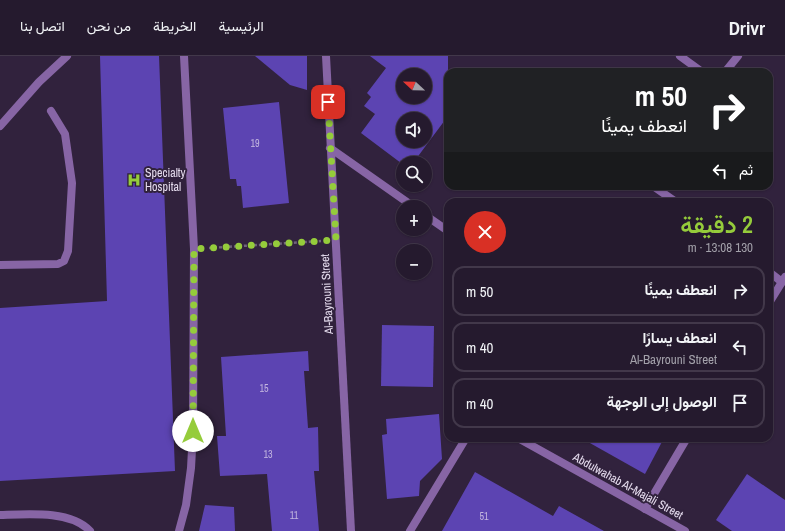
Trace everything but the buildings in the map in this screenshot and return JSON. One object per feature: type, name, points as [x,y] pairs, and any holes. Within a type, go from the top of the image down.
[{"type":"street","points":[[0,126],[39,82],[67,56]]},
{"type":"street","points":[[179,531],[186,505],[191,468],[194,249],[184,56]]},
{"type":"street","name":"Al-Bayrouni Street","points":[[326,56],[351,531]]},
{"type":"street","points":[[680,56],[696,68]]},
{"type":"street","points":[[728,68],[738,56]]},
{"type":"street","points":[[0,265],[58,264],[64,260],[68,251],[72,183],[65,134],[52,111]]},
{"type":"street","points":[[330,148],[404,200]]},
{"type":"street","points":[[659,190],[670,198]]},
{"type":"street","points":[[432,220],[444,228]]},
{"type":"street","points":[[773,274],[783,279],[773,296]]},
{"type":"street","points":[[410,531],[464,442]]},
{"type":"street","name":"Abdulwahab Al-Majali Street","points":[[525,442],[685,531]]},
{"type":"street","points":[[645,509],[685,442]]},
{"type":"street","points":[[0,515],[60,516],[85,526],[90,531]]},
{"type":"path","points":[[194,249],[336,240]]},
{"type":"place","name":"Specialty Hospital","points":[[134,180]]},
{"type":"route","points":[[193,431],[194,249],[336,240],[328,102]]}]
